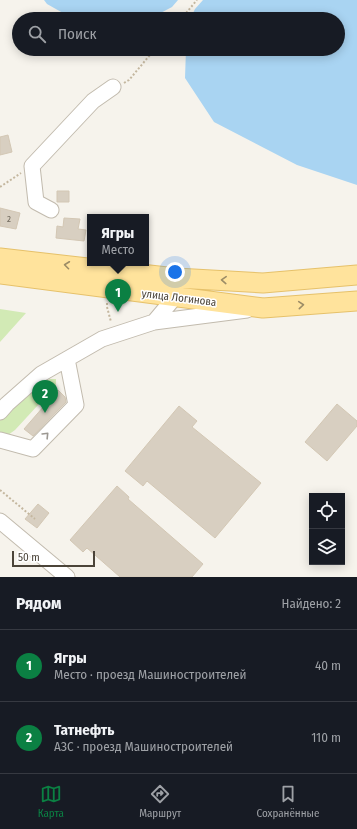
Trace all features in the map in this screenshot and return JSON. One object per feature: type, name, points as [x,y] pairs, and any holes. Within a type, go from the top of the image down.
[{"type":"main road","name":"улица Логинова","points":[[0,258],[176,278],[263,283],[357,275]]},
{"type":"main road","name":"улица Логинова","points":[[0,274],[175,298],[262,308],[357,301]]},
{"type":"street","points":[[50,210],[36,202],[32,166],[93,101],[118,85]]},
{"type":"street","points":[[154,322],[175,298],[176,278]]},
{"type":"street","points":[[0,412],[41,374],[102,339],[154,322],[262,308]]},
{"type":"street","points":[[0,440],[33,449],[76,405],[67,359]]},
{"type":"street","points":[[0,521],[67,577]]},
{"type":"path","points":[[187,12],[197,0]]},
{"type":"path","points":[[118,85],[130,80],[149,56]]},
{"type":"path","points":[[0,186],[32,166]]},
{"type":"path","points":[[0,490],[35,518]]},
{"type":"green space","points":[[0,309],[26,313],[0,342]]},
{"type":"green space","points":[[50,379],[56,379],[56,388],[50,392],[15,430],[8,435],[0,434],[0,416]]},
{"type":"water","points":[[44,0],[178,0],[172,7],[162,12],[61,12],[47,4]]},
{"type":"water","points":[[203,0],[357,0],[357,185],[297,165],[214,122],[185,78],[186,56],[345,56],[345,12],[194,12]]},
{"type":"building","points":[[8,135],[12,152],[0,155],[0,137]]},
{"type":"building","points":[[57,191],[69,191],[69,202],[57,202]]},
{"type":"building","points":[[0,208],[20,213],[16,229],[0,226]]},
{"type":"building","points":[[64,218],[80,219],[78,229],[86,230],[84,241],[56,238],[57,226],[63,227]]},
{"type":"building","points":[[58,390],[65,397],[66,402],[33,436],[24,429]]},
{"type":"building","points":[[337,404],[357,421],[357,426],[327,461],[305,442]]},
{"type":"building","points":[[179,406],[197,421],[192,427],[261,483],[215,538],[147,481],[143,486],[125,471]]},
{"type":"building","points":[[117,486],[129,497],[128,499],[203,564],[192,577],[120,577],[87,548],[83,552],[70,540]]},
{"type":"building","points":[[38,504],[49,513],[37,528],[25,519]]},
{"type":"place","name":"Ягры","points":[[118,312]]},
{"type":"place","name":"Татнефть","points":[[45,413]]}]
